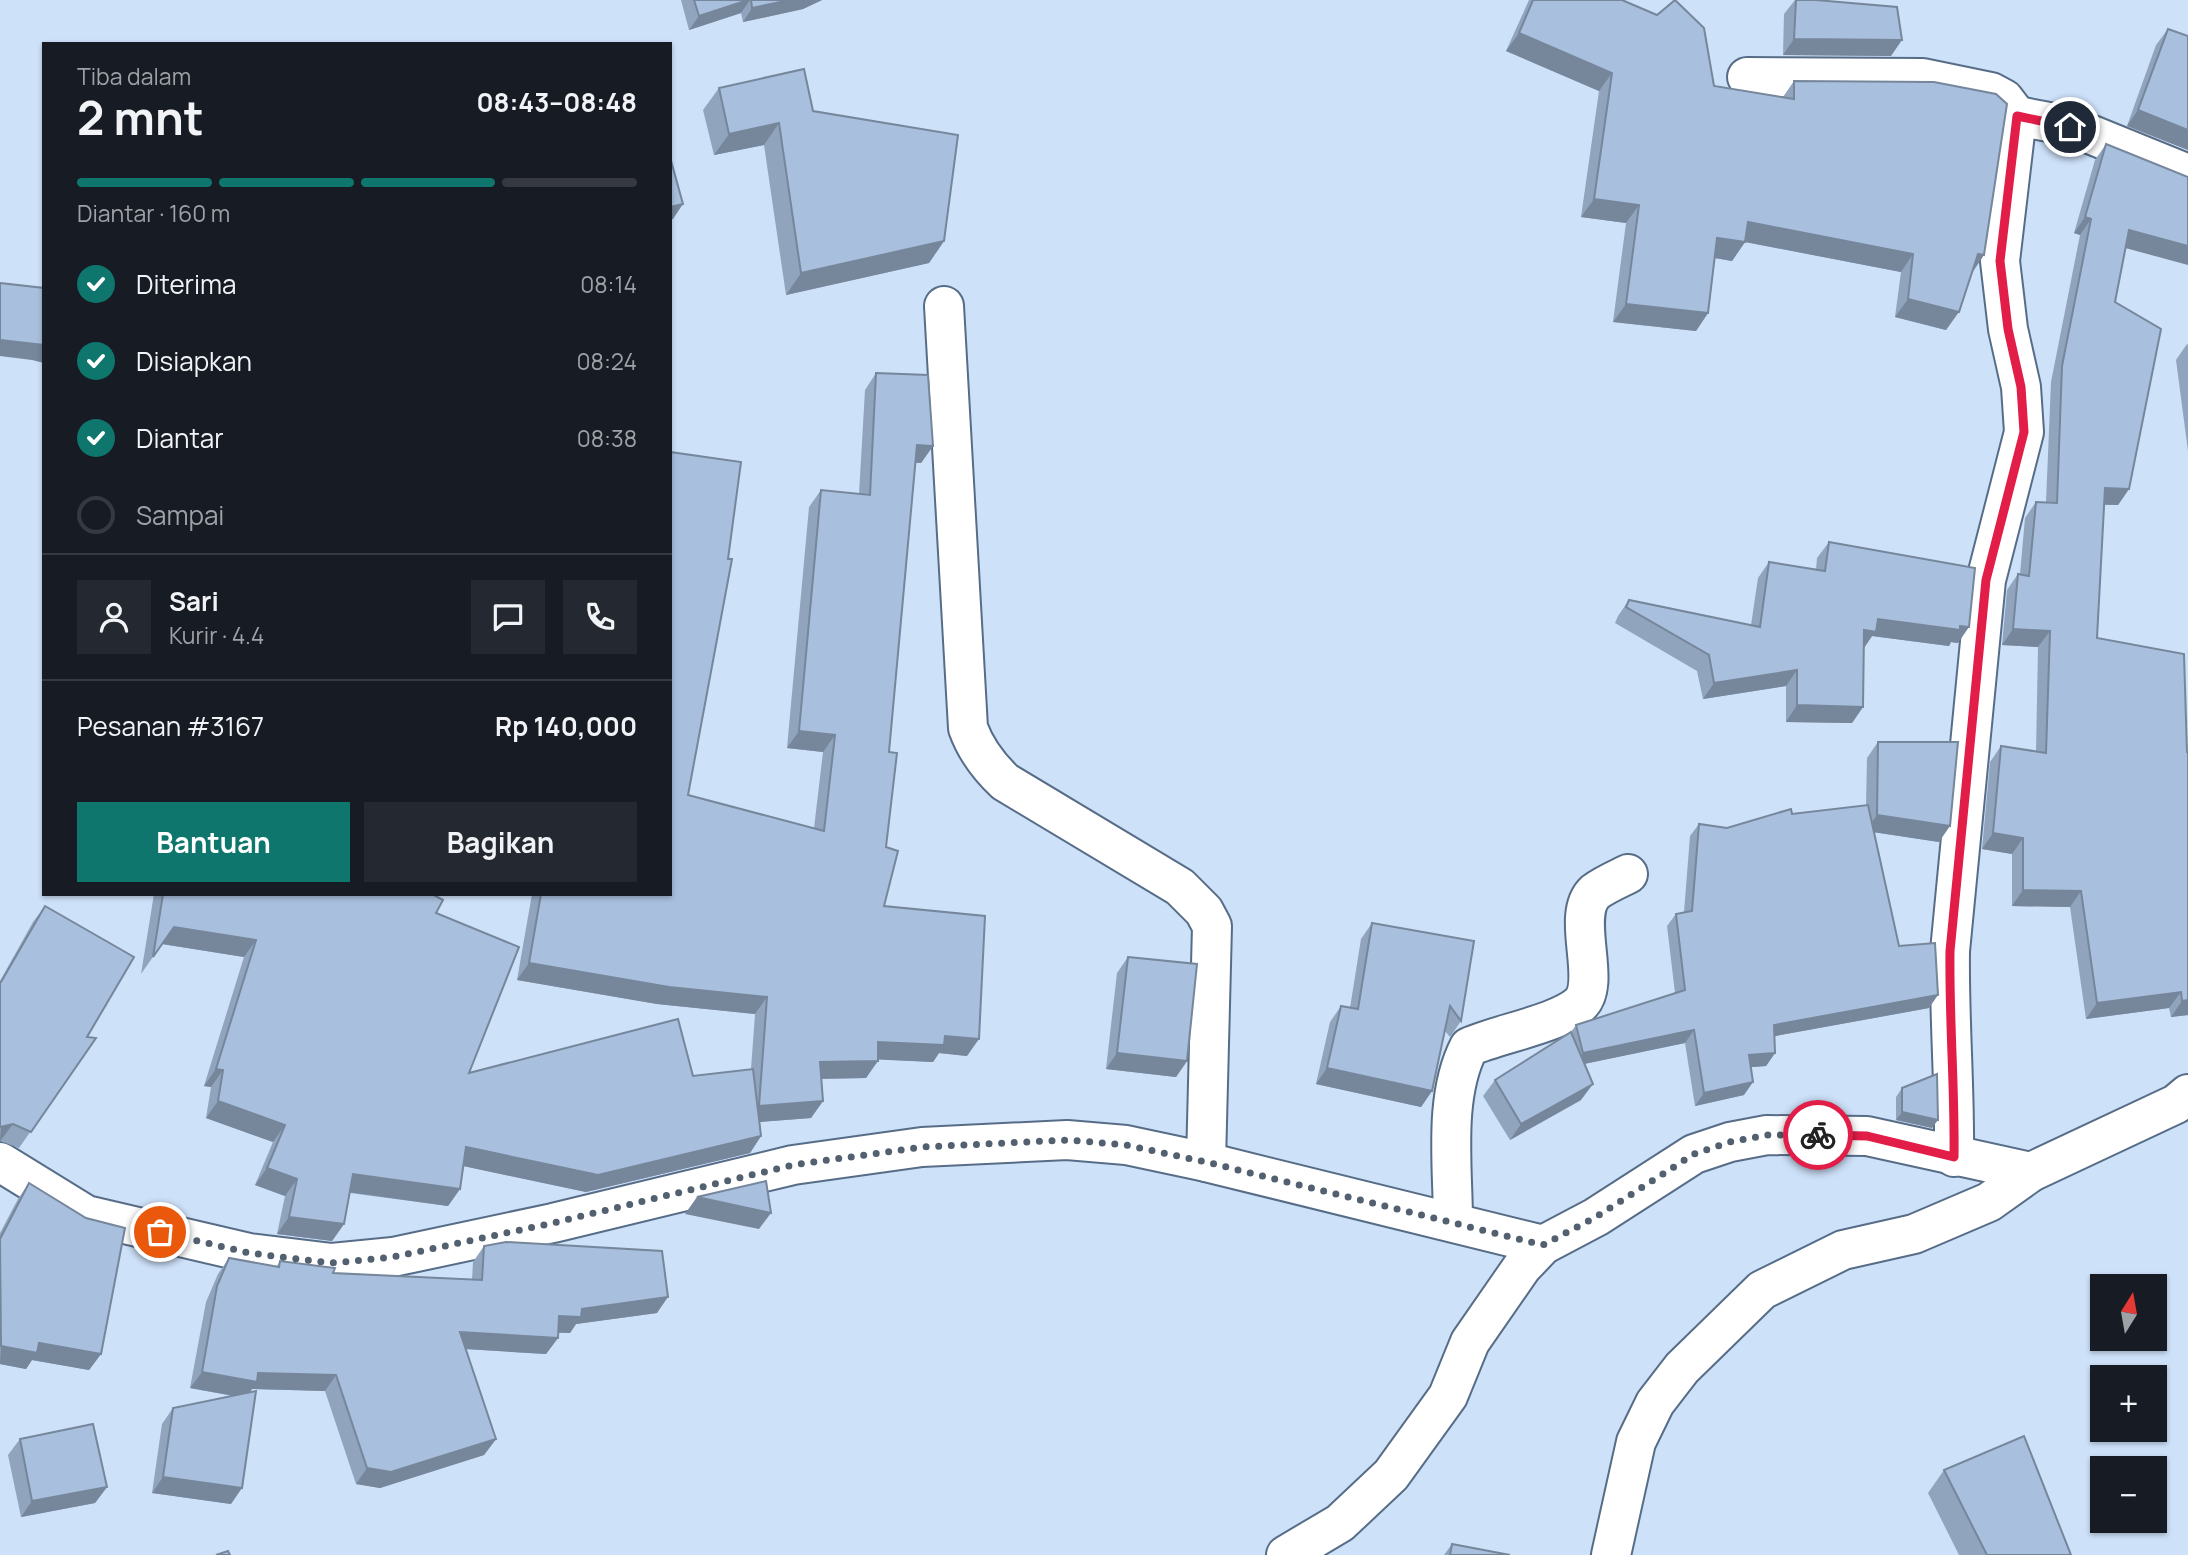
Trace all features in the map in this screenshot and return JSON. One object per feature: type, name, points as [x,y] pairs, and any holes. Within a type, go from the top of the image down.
[{"type":"street","points":[[1747,77],[1923,78],[1991,92],[2004,99],[2017,116],[2070,127],[2188,174]]},
{"type":"street","points":[[1954,1157],[1955,1088],[1949,1008],[1950,951],[1986,580],[2024,432],[2021,387],[2008,329],[2000,261],[2017,116]]},
{"type":"street","points":[[944,306],[968,728],[980,753],[1005,782],[1180,887],[1204,911],[1212,926],[1206,1162]]},
{"type":"street","points":[[1453,1222],[1453,1113],[1458,1069],[1469,1047],[1566,1014],[1582,1003],[1587,987],[1586,906],[1595,892],[1628,874]]},
{"type":"street","points":[[1611,1555],[1636,1442],[1655,1403],[1682,1368],[1762,1290],[1843,1250],[1914,1234],[1989,1202],[2031,1172],[2176,1104],[2188,1094]]},
{"type":"street","points":[[1286,1555],[1340,1523],[1391,1475],[1448,1396],[1470,1342],[1522,1267],[1543,1245],[1596,1217],[1694,1154],[1730,1142],[1767,1135],[1867,1136],[2031,1172]]},
{"type":"street","points":[[0,1161],[86,1215],[249,1253],[332,1263],[393,1257],[553,1223],[793,1165],[922,1147],[1068,1140],[1126,1145],[1206,1162],[1543,1245]]},
{"type":"building","points":[[694,0],[748,0],[699,16]]},
{"type":"building","points":[[751,0],[790,0],[752,8]]},
{"type":"building","points":[[1533,0],[1622,0],[1657,15],[1675,0],[1704,28],[1714,86],[1794,99],[1794,81],[1934,82],[1996,94],[2007,104],[1984,255],[1978,254],[1959,312],[1908,299],[1913,254],[1748,222],[1745,242],[1717,238],[1708,313],[1626,304],[1639,205],[1594,199],[1612,73],[1519,33]]},
{"type":"building","points":[[1796,0],[1897,7],[1902,40],[1794,39]]},
{"type":"building","points":[[2168,29],[2188,36],[2188,130],[2138,110]]},
{"type":"building","points":[[804,69],[813,111],[958,135],[944,241],[801,273],[779,123],[729,134],[719,88]]},
{"type":"building","points":[[2106,144],[2188,177],[2188,246],[2129,230],[2115,302],[2161,329],[2129,489],[2105,488],[2097,638],[2184,654],[2188,752],[2188,1000],[2182,1001],[2181,992],[2097,1003],[2081,891],[2023,890],[2023,838],[1993,833],[2001,746],[2046,753],[2050,631],[2013,629],[2018,574],[2029,576],[2036,502],[2057,503],[2062,366],[2091,219],[2085,217]]},
{"type":"building","points":[[672,164],[683,204],[672,207]]},
{"type":"building","points":[[0,283],[42,288],[42,345],[0,340]]},
{"type":"building","points":[[876,373],[928,375],[933,446],[917,445],[889,752],[897,753],[886,847],[898,851],[884,906],[985,916],[979,1039],[945,1036],[944,1045],[878,1042],[878,1061],[820,1062],[823,1101],[759,1106],[767,997],[669,987],[529,963],[541,896],[672,896],[672,452],[741,462],[728,559],[732,559],[688,795],[824,831],[835,735],[799,731],[821,490],[870,495]]},
{"type":"building","points":[[1829,542],[1975,568],[1969,627],[1960,626],[1960,630],[1878,619],[1876,632],[1864,630],[1863,707],[1797,705],[1797,670],[1714,683],[1709,655],[1626,607],[1629,600],[1760,627],[1769,562],[1825,571]]},
{"type":"building","points":[[1878,742],[1958,742],[1950,826],[1877,815]]},
{"type":"building","points":[[1868,805],[1899,946],[1935,943],[1938,995],[1774,1025],[1775,1053],[1749,1055],[1753,1082],[1704,1093],[1694,1030],[1583,1053],[1576,1025],[1685,990],[1676,914],[1692,911],[1699,824],[1727,828],[1791,809],[1792,814]]},
{"type":"building","points":[[163,896],[436,896],[443,900],[436,913],[519,947],[469,1073],[678,1019],[693,1076],[753,1069],[761,1136],[598,1175],[466,1147],[460,1189],[353,1174],[344,1224],[289,1217],[297,1179],[267,1168],[285,1125],[218,1101],[223,1070],[216,1069],[256,940],[174,927],[153,957]]},
{"type":"building","points":[[45,906],[134,957],[87,1037],[96,1038],[31,1132],[13,1124],[0,1127],[0,982]]},
{"type":"building","points":[[1372,923],[1474,941],[1461,1021],[1450,1006],[1432,1091],[1327,1068],[1341,1006],[1358,1009]]},
{"type":"building","points":[[1128,957],[1197,964],[1187,1061],[1117,1053]]},
{"type":"building","points":[[1571,1032],[1593,1084],[1521,1124],[1495,1080]]},
{"type":"building","points":[[1937,1074],[1938,1120],[1902,1112],[1902,1088]]},
{"type":"building","points":[[766,1181],[771,1213],[697,1197]]},
{"type":"building","points":[[29,1183],[86,1218],[125,1228],[101,1354],[39,1343],[37,1353],[1,1346],[0,1239]]},
{"type":"building","points":[[506,1242],[662,1251],[668,1297],[582,1309],[581,1317],[559,1316],[558,1338],[460,1332],[496,1439],[391,1472],[367,1468],[336,1375],[258,1373],[257,1382],[202,1372],[217,1286],[229,1258],[279,1267],[280,1261],[335,1268],[333,1273],[482,1280],[484,1246]]},
{"type":"building","points":[[256,1391],[242,1488],[163,1477],[173,1408]]},
{"type":"building","points":[[93,1424],[107,1487],[32,1501],[20,1439]]},
{"type":"building","points":[[2024,1436],[2071,1555],[1987,1555],[1944,1470]]},
{"type":"building","points":[[1452,1544],[1510,1555],[1450,1555]]},
{"type":"way so far","points":[[160,1232],[249,1253],[332,1263],[393,1257],[553,1223],[793,1165],[922,1147],[1068,1140],[1126,1145],[1206,1162],[1543,1245],[1596,1217],[1694,1154],[1730,1142],[1767,1135],[1818,1135]]},
{"type":"route","points":[[1818,1135],[1867,1136],[1954,1157],[1955,1088],[1949,1008],[1950,951],[1958,893],[1986,580],[2024,432],[2021,387],[2008,329],[2000,261],[2006,198],[2017,116],[2070,127]]}]
